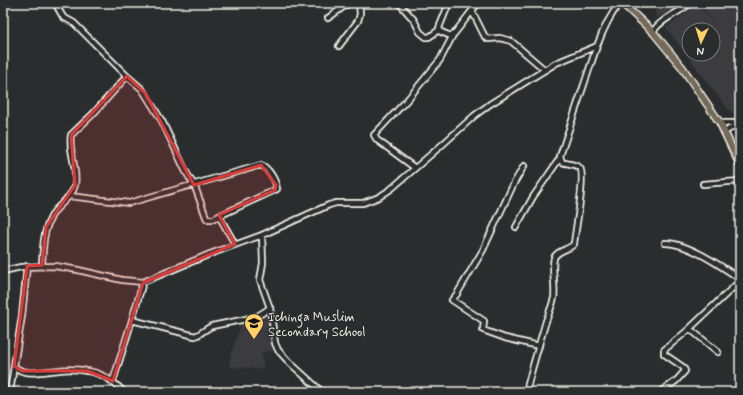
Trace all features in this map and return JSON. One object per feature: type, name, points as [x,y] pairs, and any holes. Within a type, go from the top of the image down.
[{"type":"highway","points":[[621,3],[653,32],[682,67],[720,123],[740,165]]},
{"type":"street","points":[[55,3],[63,17],[74,23],[127,76],[140,86],[146,94],[162,121],[186,172],[194,185],[207,219],[213,219],[220,216],[276,189],[276,185],[265,167],[261,165],[194,185],[129,203],[69,196]]},
{"type":"street","points":[[328,18],[349,3]]},
{"type":"street","points":[[339,46],[358,21],[360,14],[359,3]]},
{"type":"street","points":[[399,3],[414,20],[420,32],[426,37],[429,37],[439,30],[439,26],[449,3]]},
{"type":"street","points":[[415,168],[377,140],[374,135],[407,100],[440,60],[453,35],[478,3]]},
{"type":"street","points":[[516,227],[532,197],[560,158],[603,30],[611,14],[621,3]]},
{"type":"street","points":[[653,32],[661,23],[691,3]]},
{"type":"street","points":[[472,11],[488,39],[500,38],[511,41],[545,70]]},
{"type":"street","points":[[439,30],[449,36],[453,35]]},
{"type":"street","points":[[3,271],[27,266],[42,266],[67,268],[122,280],[143,282],[235,244],[262,235],[329,205],[336,203],[356,204],[375,199],[391,189],[474,116],[514,88],[556,63],[597,46]]},
{"type":"street","points":[[3,67],[5,83],[3,105]]},
{"type":"street","points":[[42,266],[46,227],[54,211],[69,196],[74,188],[74,163],[71,135],[93,114],[127,76]]},
{"type":"street","points":[[720,123],[739,123]]},
{"type":"street","points":[[725,132],[739,123]]},
{"type":"street","points":[[526,392],[538,346],[554,296],[554,257],[574,244],[582,192],[581,169],[564,163],[560,158]]},
{"type":"street","points":[[524,166],[514,183],[483,250],[452,300],[484,321],[483,330],[505,338],[538,346]]},
{"type":"street","points":[[703,184],[740,181]]},
{"type":"street","points":[[220,216],[235,244]]},
{"type":"street","points":[[262,235],[263,263],[260,280],[270,308],[275,342],[278,350],[288,362],[322,392]]},
{"type":"street","points":[[660,392],[676,381],[685,371],[683,367],[664,354],[664,350],[690,329],[740,280],[717,264],[700,255],[682,247],[665,243]]},
{"type":"street","points":[[10,392],[22,316],[27,266]]},
{"type":"street","points":[[112,380],[143,282]]},
{"type":"street","points":[[132,320],[195,336],[200,335],[207,328],[212,326],[256,317],[270,308]]},
{"type":"street","points":[[690,329],[718,352]]},
{"type":"street","points":[[14,366],[22,371]]},
{"type":"street","points":[[12,375],[16,372],[22,371],[87,370],[112,380],[124,392]]},
{"type":"highlighted area","points":[[127,76],[146,94],[194,185],[261,165],[276,185],[275,190],[219,215],[235,244],[143,283],[113,381],[87,371],[35,372],[22,371],[14,366],[27,266],[42,265],[46,227],[75,185],[71,135]]},
{"type":"shaded area","points":[[653,3],[687,3],[668,16],[666,14],[656,18]]},
{"type":"shaded area","points":[[698,3],[740,3],[740,114],[733,113],[727,108],[692,62],[721,62],[721,22],[713,22]]},
{"type":"shaded area","points":[[697,4],[713,22],[681,22],[681,48],[666,28]]},
{"type":"shaded area","name":"Ichinga Muslim Secondary School","points":[[266,313],[269,315],[271,338],[276,350],[261,353],[264,369],[229,367],[231,353],[242,322],[255,320]]},
{"type":"place","name":"Ichinga Muslim Secondary School","points":[[254,340]]}]
